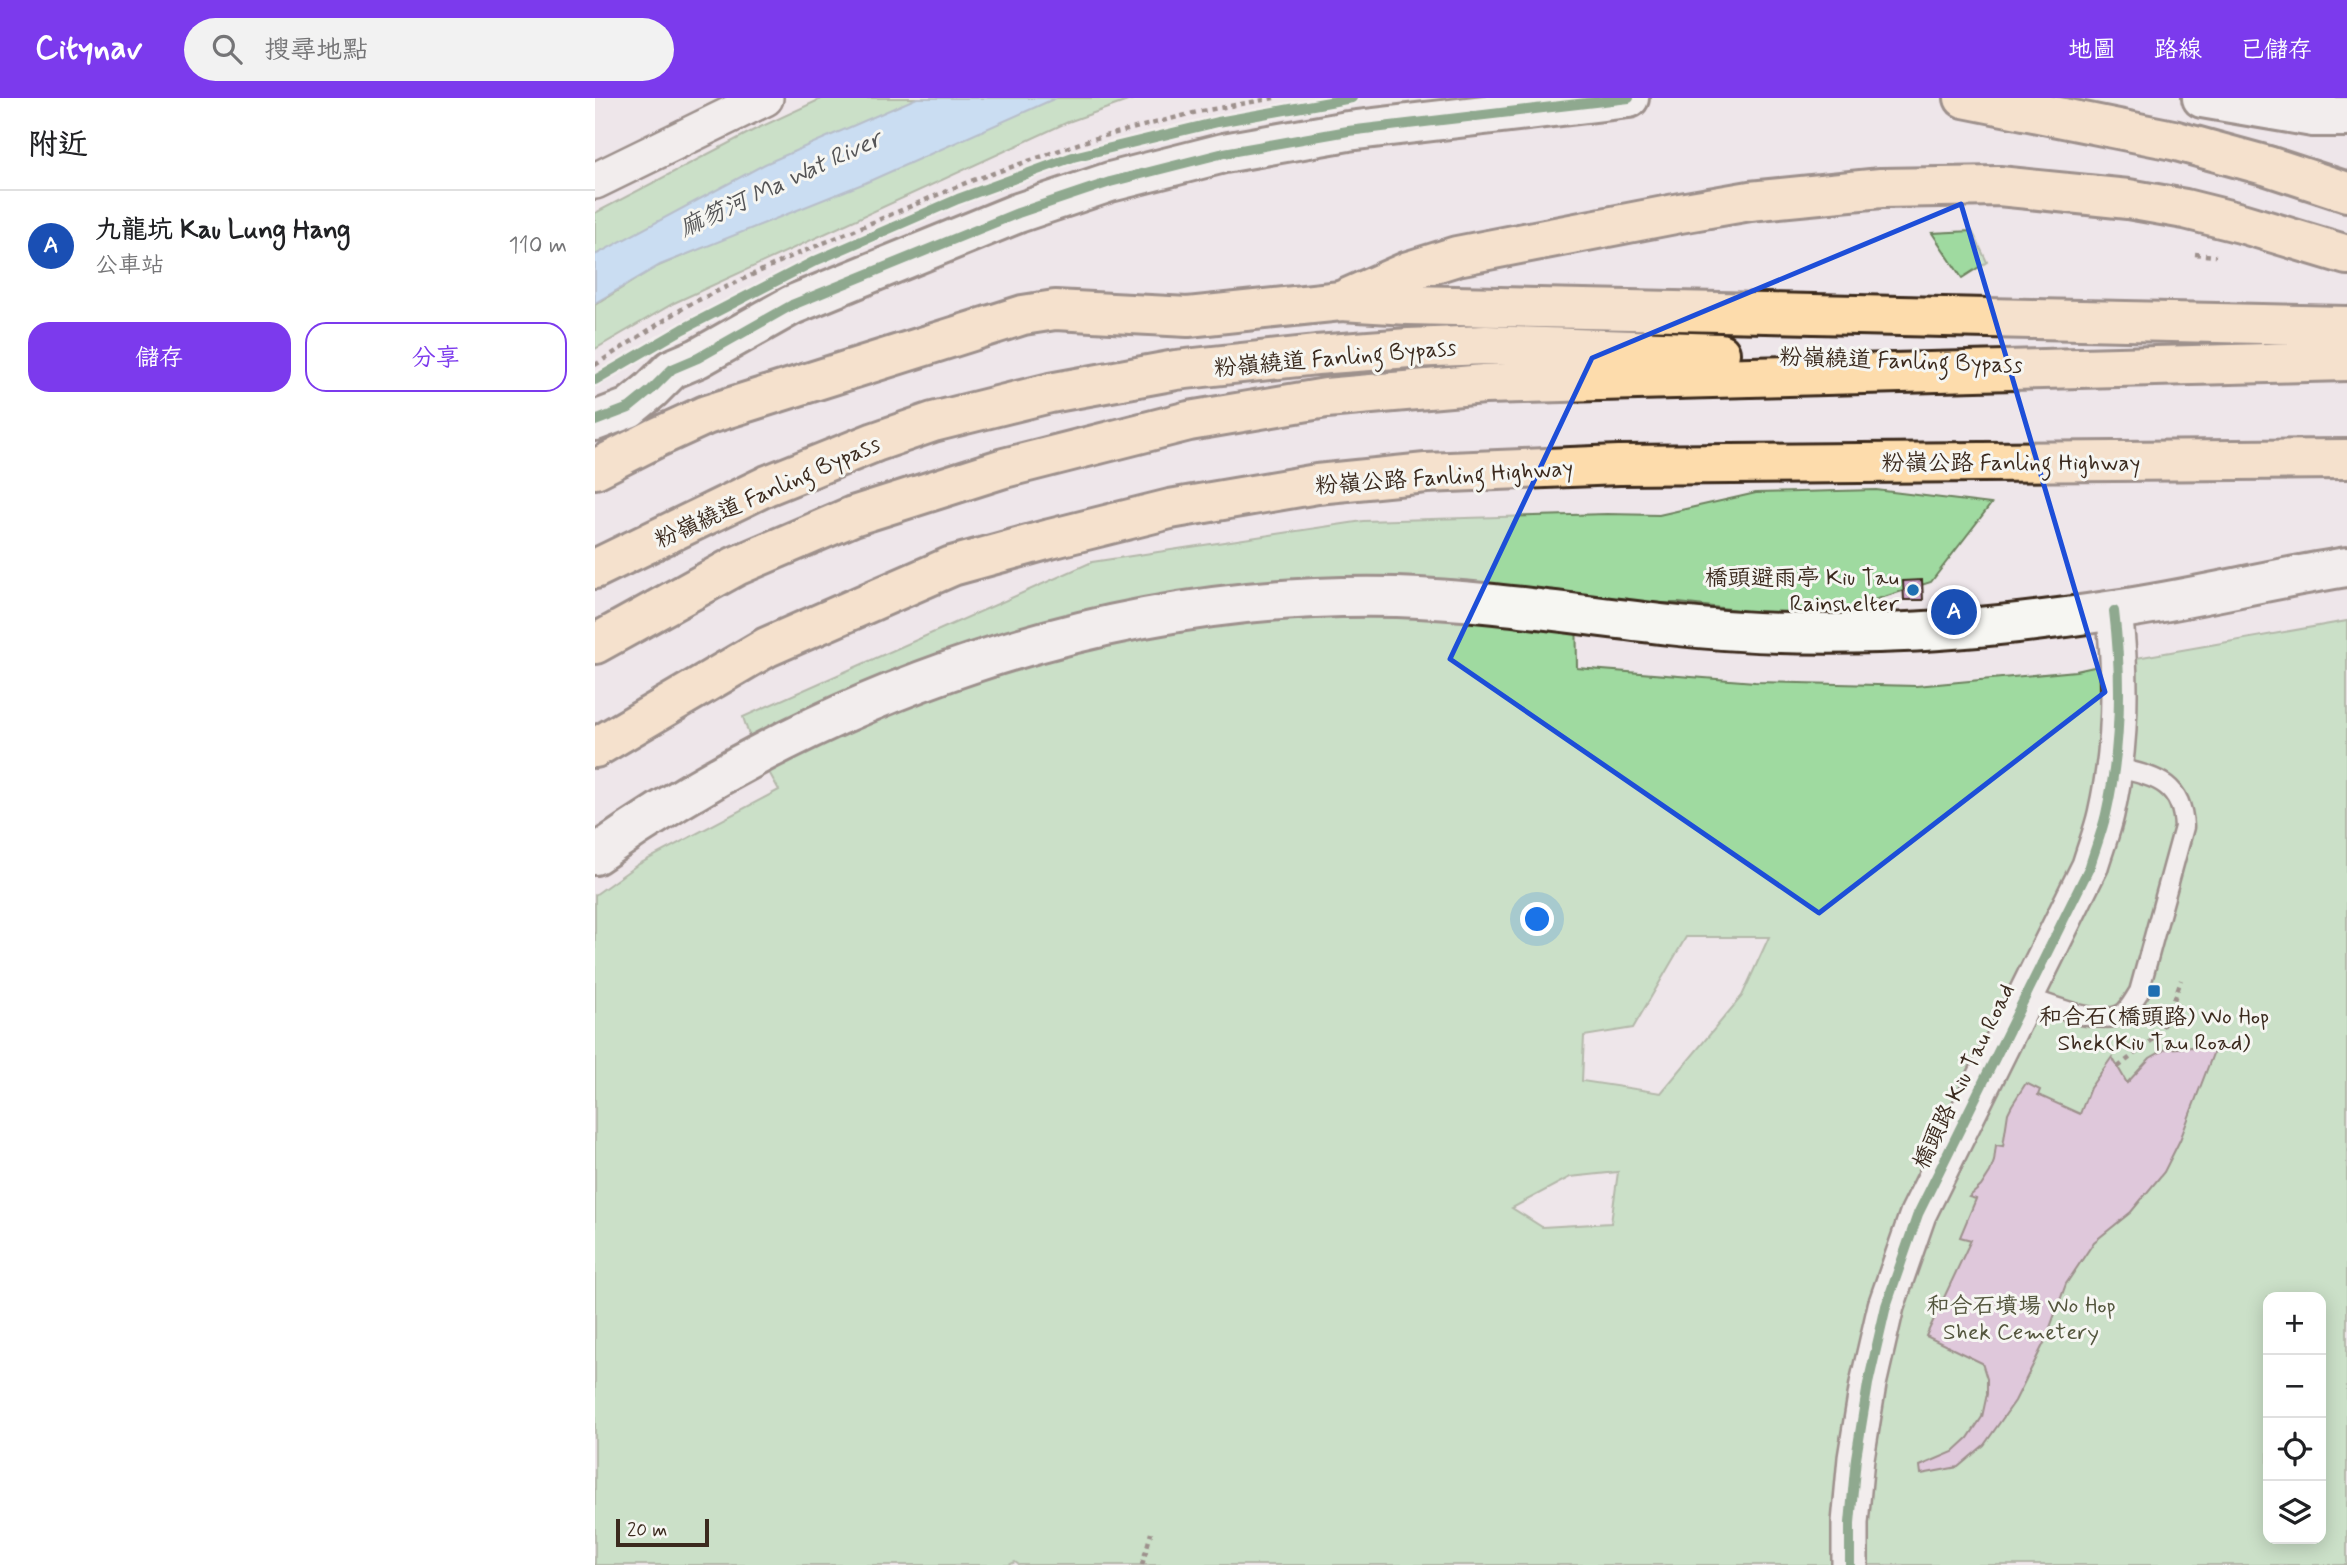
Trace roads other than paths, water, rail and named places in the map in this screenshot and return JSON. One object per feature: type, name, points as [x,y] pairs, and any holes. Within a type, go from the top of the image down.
[{"type":"highway","points":[[1964,98],[2173,140],[2268,166],[2347,192]]},
{"type":"highway","points":[[1341,301],[1409,271],[1457,256],[1680,213],[1822,193],[1917,186],[1999,186],[2128,199],[2185,209],[2294,237],[2347,256]]},
{"type":"highway","points":[[595,469],[706,415],[1023,315],[1055,310],[1188,317],[1341,301],[1409,305],[2347,326]]},
{"type":"highway","name":"粉嶺繞道 Fanling Bypass","points":[[595,569],[768,485],[875,442],[988,407],[1176,370],[1316,355],[1486,345],[2111,368]]},
{"type":"highway","points":[[595,644],[736,566],[853,516],[1004,468],[1189,421],[1326,398],[1484,384],[2347,361]]},
{"type":"highway","name":"粉嶺公路 Fanling Highway","points":[[595,748],[767,647],[953,566],[1120,521],[1258,493],[1373,478],[1555,467],[2347,459]]},
{"type":"main road","points":[[595,421],[629,408],[672,369],[698,358],[792,305],[1018,213],[1110,182],[1224,153],[1348,131],[1629,98]]},
{"type":"main road","points":[[2202,98],[2313,117],[2347,117]]},
{"type":"main road","points":[[595,855],[684,795],[742,762],[801,732],[890,693],[939,674],[1055,638],[1121,622],[1185,611],[1307,599],[1395,597],[1511,605],[1671,625],[1798,633],[1851,633],[1953,629],[2114,611],[2347,567]]},
{"type":"street","points":[[595,181],[765,98]]},
{"type":"street","name":"橋頭路 Kiu Tau Road","points":[[1850,1565],[1850,1523],[1856,1458],[1868,1384],[1886,1306],[1918,1214],[2089,866],[2106,817],[2115,767],[2119,653],[2114,611]]},
{"type":"lane","points":[[2025,997],[2091,1017],[2110,1019],[2124,1013],[2139,992],[2184,827],[2183,809],[2172,789],[2153,777],[2115,767]]},
{"type":"water","name":"麻笏河 Ma Wat River","points":[[917,98],[1056,98],[865,183],[660,265],[595,303],[595,255],[765,164]]},
{"type":"place","name":"橋頭避雨亭 Kiu Tau Rainshelter","points":[[1913,590]]},
{"type":"place","name":"九龍坑 Kau Lung Hang","points":[[1954,612]]},
{"type":"place","name":"和合石(橋頭路) Wo Hop Shek(Kiu Tau Road)","points":[[2154,991]]},
{"type":"park label","name":"和合石墳場 Wo Hop Shek Cemetery","points":[[2021,1318]]}]
